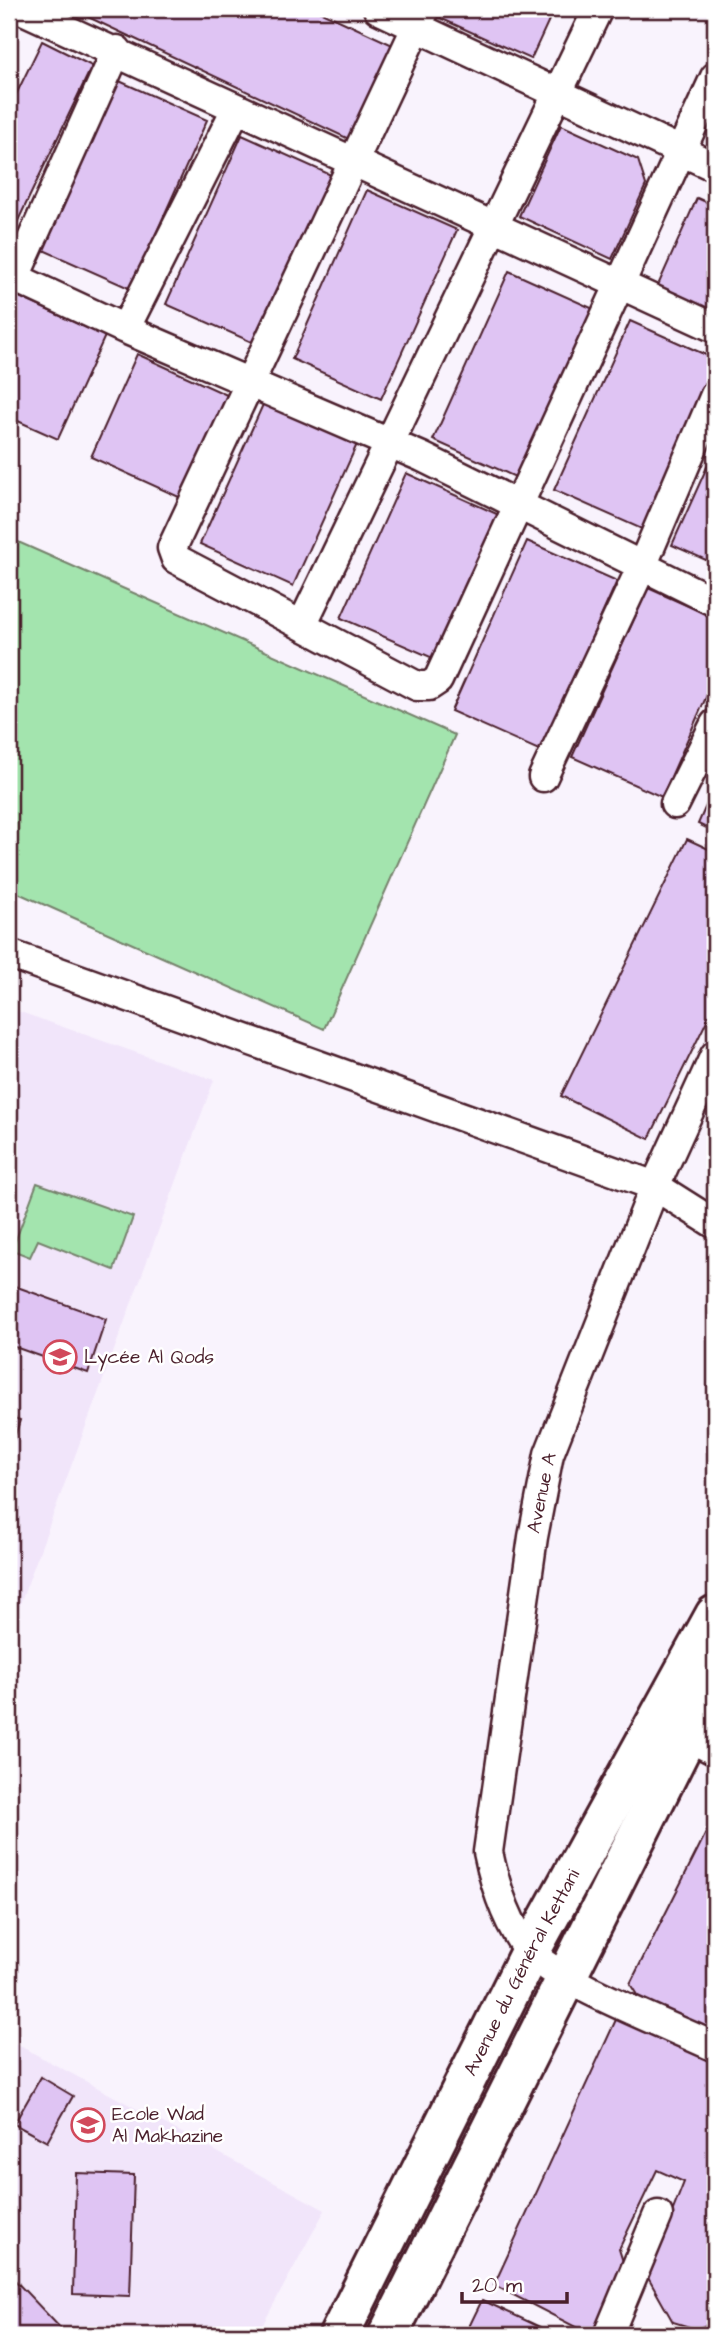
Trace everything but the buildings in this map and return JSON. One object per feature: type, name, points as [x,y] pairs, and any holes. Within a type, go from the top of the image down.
[{"type":"street","points":[[9,24],[15,9]]},
{"type":"street","points":[[21,9],[117,50],[236,109],[715,328]]},
{"type":"street","points":[[378,9],[421,18],[558,94],[715,167]]},
{"type":"street","points":[[302,625],[598,9]]},
{"type":"street","points":[[421,18],[252,383],[172,548],[176,559],[417,686],[429,686],[438,680],[715,77]]},
{"type":"street","points":[[117,50],[12,276],[125,329],[390,443],[643,564],[715,602]]},
{"type":"street","points":[[125,329],[236,109]]},
{"type":"street","points":[[543,777],[643,564],[715,395]]},
{"type":"street","points":[[675,804],[715,724]]},
{"type":"street","points":[[9,954],[655,1186],[715,1224]]},
{"type":"street","name":"Avenue A","points":[[530,1952],[503,1903],[488,1853],[533,1537],[549,1454],[655,1186],[715,1055]]},
{"type":"street","name":"Avenue du Général Kettani","points":[[339,2335],[530,1952],[715,1615]]},
{"type":"street","name":"Avenue du Général Kettani","points":[[388,2335],[567,1978],[701,1744],[715,1680]]},
{"type":"street","points":[[530,1952],[567,1978],[715,2047]]},
{"type":"street","points":[[608,2335],[658,2215]]},
{"type":"shaded area","name":"Lycée Al Qods","points":[[9,1008],[214,1080],[9,1634]]},
{"type":"shaded area","name":"Ecole Wad Al Makhazine","points":[[9,2040],[325,2210],[257,2335],[9,2335]]},
{"type":"green space","points":[[9,538],[455,735],[324,1029],[9,889]]},
{"type":"green space","points":[[37,1183],[133,1217],[114,1270],[38,1240],[30,1257],[12,1250]]},
{"type":"place","name":"Lycée Al Qods","points":[[60,1357]]},
{"type":"place","name":"Ecole Wad Al Makhazine","points":[[88,2125]]}]
